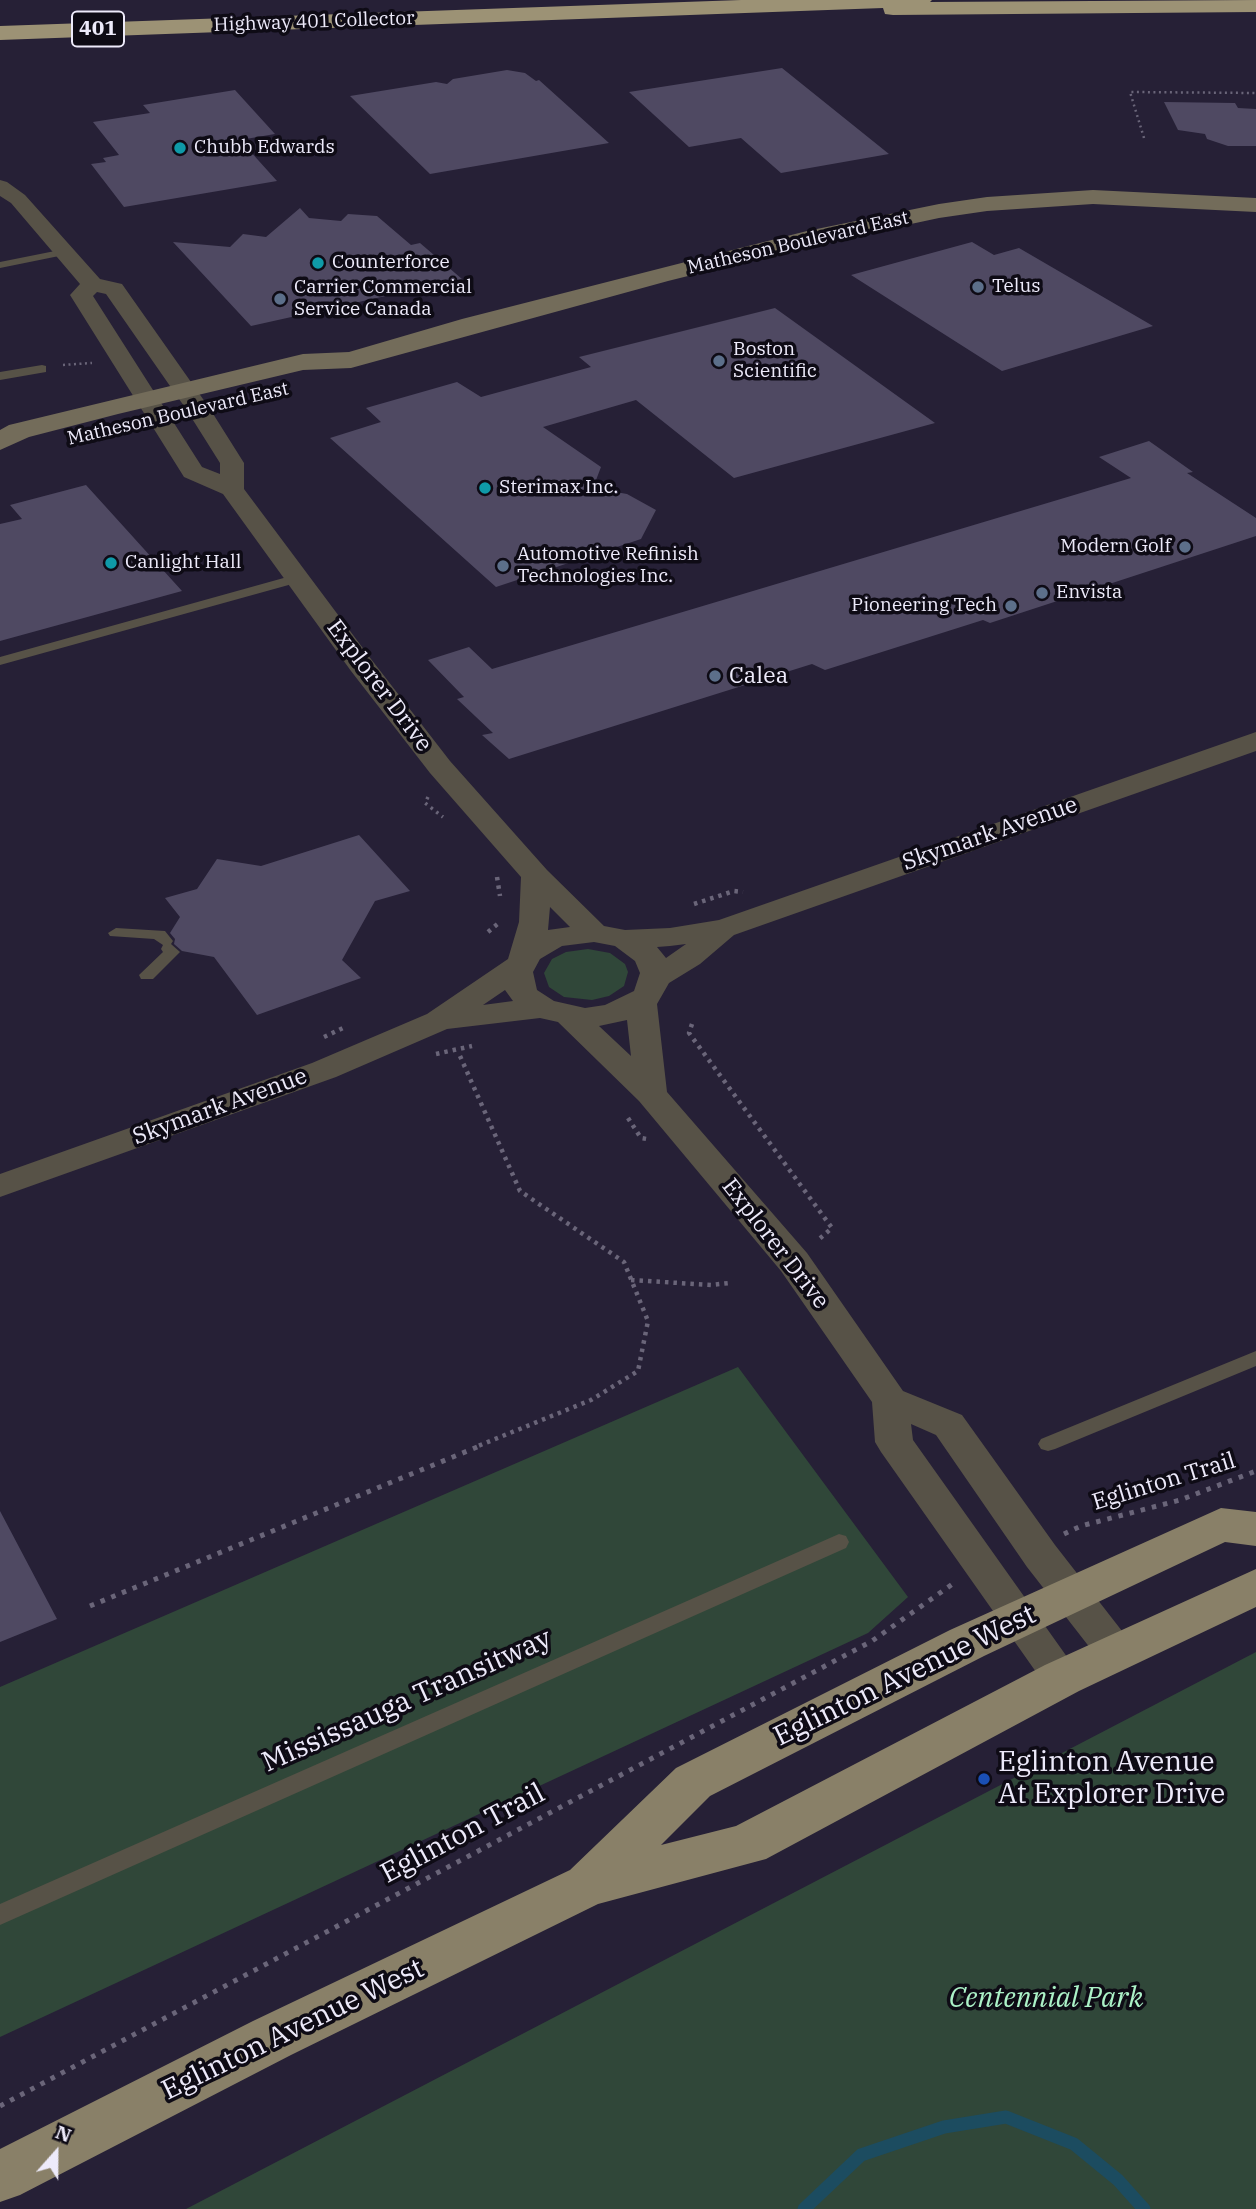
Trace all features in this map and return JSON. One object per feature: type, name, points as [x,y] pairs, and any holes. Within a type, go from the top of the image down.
[{"type":"highway","name":"Highway 401 Collector","points":[[0,33],[921,0]]},
{"type":"highway","points":[[691,8],[1256,6]]},
{"type":"main road","name":"Eglinton Avenue West","points":[[587,1885],[693,1782],[1070,1594],[1221,1525],[1256,1529]]},
{"type":"main road","name":"Eglinton Avenue West","points":[[0,2177],[272,2038],[587,1885],[748,1844],[1115,1651],[1256,1587]]},
{"type":"street","name":"Explorer Drive","points":[[0,186],[18,199],[92,284],[114,289],[232,463],[232,489]]},
{"type":"street","name":"Matheson Boulevard East","points":[[0,442],[19,431],[331,377],[351,360],[471,325],[807,239],[939,211],[987,204],[1093,197],[1256,205]]},
{"type":"street","name":"Explorer Drive","points":[[92,284],[81,295],[193,472],[232,489],[361,665],[440,767],[536,876],[594,933]]},
{"type":"street","name":"Matheson Boulevard East","points":[[0,450],[33,449],[153,408]]},
{"type":"street","name":"Skymark Avenue","points":[[625,939],[670,937],[725,928],[1256,741]]},
{"type":"street","points":[[536,876],[534,922],[523,960],[520,989],[526,997],[556,1012],[613,1014],[648,989]]},
{"type":"street","name":"Skymark Avenue","points":[[648,989],[725,928]]},
{"type":"street","points":[[523,960],[554,938],[594,933],[625,939],[649,956],[654,964],[648,989],[651,1094]]},
{"type":"street","name":"Skymark Avenue","points":[[0,1186],[324,1070],[438,1021],[523,960]]},
{"type":"street","name":"Explorer Drive","points":[[556,1012],[594,1037],[651,1094],[794,1262],[890,1400],[894,1442],[1062,1678]]},
{"type":"street","name":"Skymark Avenue","points":[[438,1021],[556,1012]]},
{"type":"street","points":[[890,1400],[949,1425],[1070,1594],[1115,1651]]},
{"type":"lane","points":[[0,265],[65,252]]},
{"type":"lane","points":[[0,376],[42,369]]},
{"type":"lane","points":[[0,661],[298,578]]},
{"type":"lane","points":[[116,933],[159,934],[172,952],[147,975]]},
{"type":"lane","points":[[1048,1444],[1256,1358]]},
{"type":"lane","name":"Mississauga Transitway","points":[[0,1915],[839,1542]]},
{"type":"path","points":[[1144,138],[1129,92],[1256,93]]},
{"type":"path","points":[[42,369],[50,364],[72,366],[121,358]]},
{"type":"path","points":[[440,767],[425,803],[451,823]]},
{"type":"path","points":[[497,874],[500,901]]},
{"type":"path","points":[[488,932],[501,921],[501,911]]},
{"type":"path","points":[[692,1024],[689,1033],[832,1228],[794,1262]]},
{"type":"path","points":[[90,1606],[591,1400],[638,1371],[648,1321],[624,1262],[520,1191],[460,1056]]},
{"type":"path","points":[[631,1280],[711,1285],[729,1283]]},
{"type":"path","name":"Eglinton Trail","points":[[1081,1526],[1180,1500],[1256,1471]]},
{"type":"path","name":"Eglinton Trail","points":[[0,2106],[872,1642],[940,1591]]},
{"type":"green space","points":[[588,949],[610,953],[625,964],[628,972],[624,986],[609,996],[592,1000],[564,997],[549,987],[544,973],[552,959],[566,952]]},
{"type":"green space","points":[[738,1367],[908,1597],[868,1633],[0,2037],[0,1687]]},
{"type":"green space","name":"Centennial Park","points":[[1256,1652],[1256,2209],[186,2209]]},
{"type":"building","points":[[782,68],[889,154],[781,173],[741,138],[689,147],[629,92]]},
{"type":"building","points":[[507,70],[525,73],[536,81],[539,80],[609,143],[430,174],[350,96],[436,82],[447,84],[453,79]]},
{"type":"building","name":"Chubb Edwards","points":[[235,90],[275,134],[240,140],[277,181],[124,207],[91,164],[106,162],[103,158],[119,155],[93,122],[150,113],[143,105]]},
{"type":"building","points":[[1164,102],[1235,103],[1238,108],[1256,109],[1256,146],[1228,146],[1207,139],[1205,134],[1178,130]]},
{"type":"building","name":"Counterforce","points":[[300,208],[309,218],[341,221],[348,214],[377,216],[411,245],[420,243],[462,279],[251,326],[173,242],[230,247],[243,234],[266,237]]},
{"type":"building","points":[[972,242],[994,255],[1019,248],[1153,326],[1002,371],[851,275]]},
{"type":"building","points":[[775,308],[935,423],[734,478],[636,400],[543,427],[601,467],[593,488],[627,494],[656,510],[641,539],[496,587],[330,438],[381,422],[366,408],[457,382],[481,397],[591,367],[579,357]]},
{"type":"building","points":[[1149,441],[1193,472],[1187,473],[1256,518],[1256,536],[990,623],[983,620],[825,670],[812,664],[509,759],[482,735],[493,733],[457,699],[464,697],[428,660],[469,647],[492,669],[1131,478],[1099,457]]},
{"type":"building","name":"Canlight Hall","points":[[86,485],[182,591],[0,641],[0,524],[22,519],[10,505]]},
{"type":"building","points":[[359,835],[410,891],[375,901],[342,960],[361,978],[257,1015],[214,957],[182,951],[174,944],[175,939],[170,933],[180,917],[165,898],[197,889],[217,859],[261,866]]},
{"type":"building","points":[[0,1511],[57,1619],[0,1642]]},
{"type":"waterway","points":[[804,2209],[861,2155],[944,2127],[1006,2117],[1074,2144],[1118,2180],[1144,2209]]},
{"type":"place","name":"Chubb Edwards","points":[[180,148]]},
{"type":"place","name":"Counterforce","points":[[318,263]]},
{"type":"place","name":"Telus","points":[[978,287]]},
{"type":"place","name":"Carrier Commercial Service Canada","points":[[280,299]]},
{"type":"place","name":"Boston Scientific","points":[[719,361]]},
{"type":"place","name":"Sterimax Inc.","points":[[485,488]]},
{"type":"place","name":"Modern Golf","points":[[1185,547]]},
{"type":"place","name":"Canlight Hall","points":[[111,563]]},
{"type":"place","name":"Automotive Refinish Technologies Inc.","points":[[503,566]]},
{"type":"place","name":"Envista","points":[[1042,593]]},
{"type":"place","name":"Pioneering Tech","points":[[1011,606]]},
{"type":"place","name":"Calea","points":[[715,676]]},
{"type":"place","name":"Eglinton Avenue At Explorer Drive","points":[[984,1779]]}]
